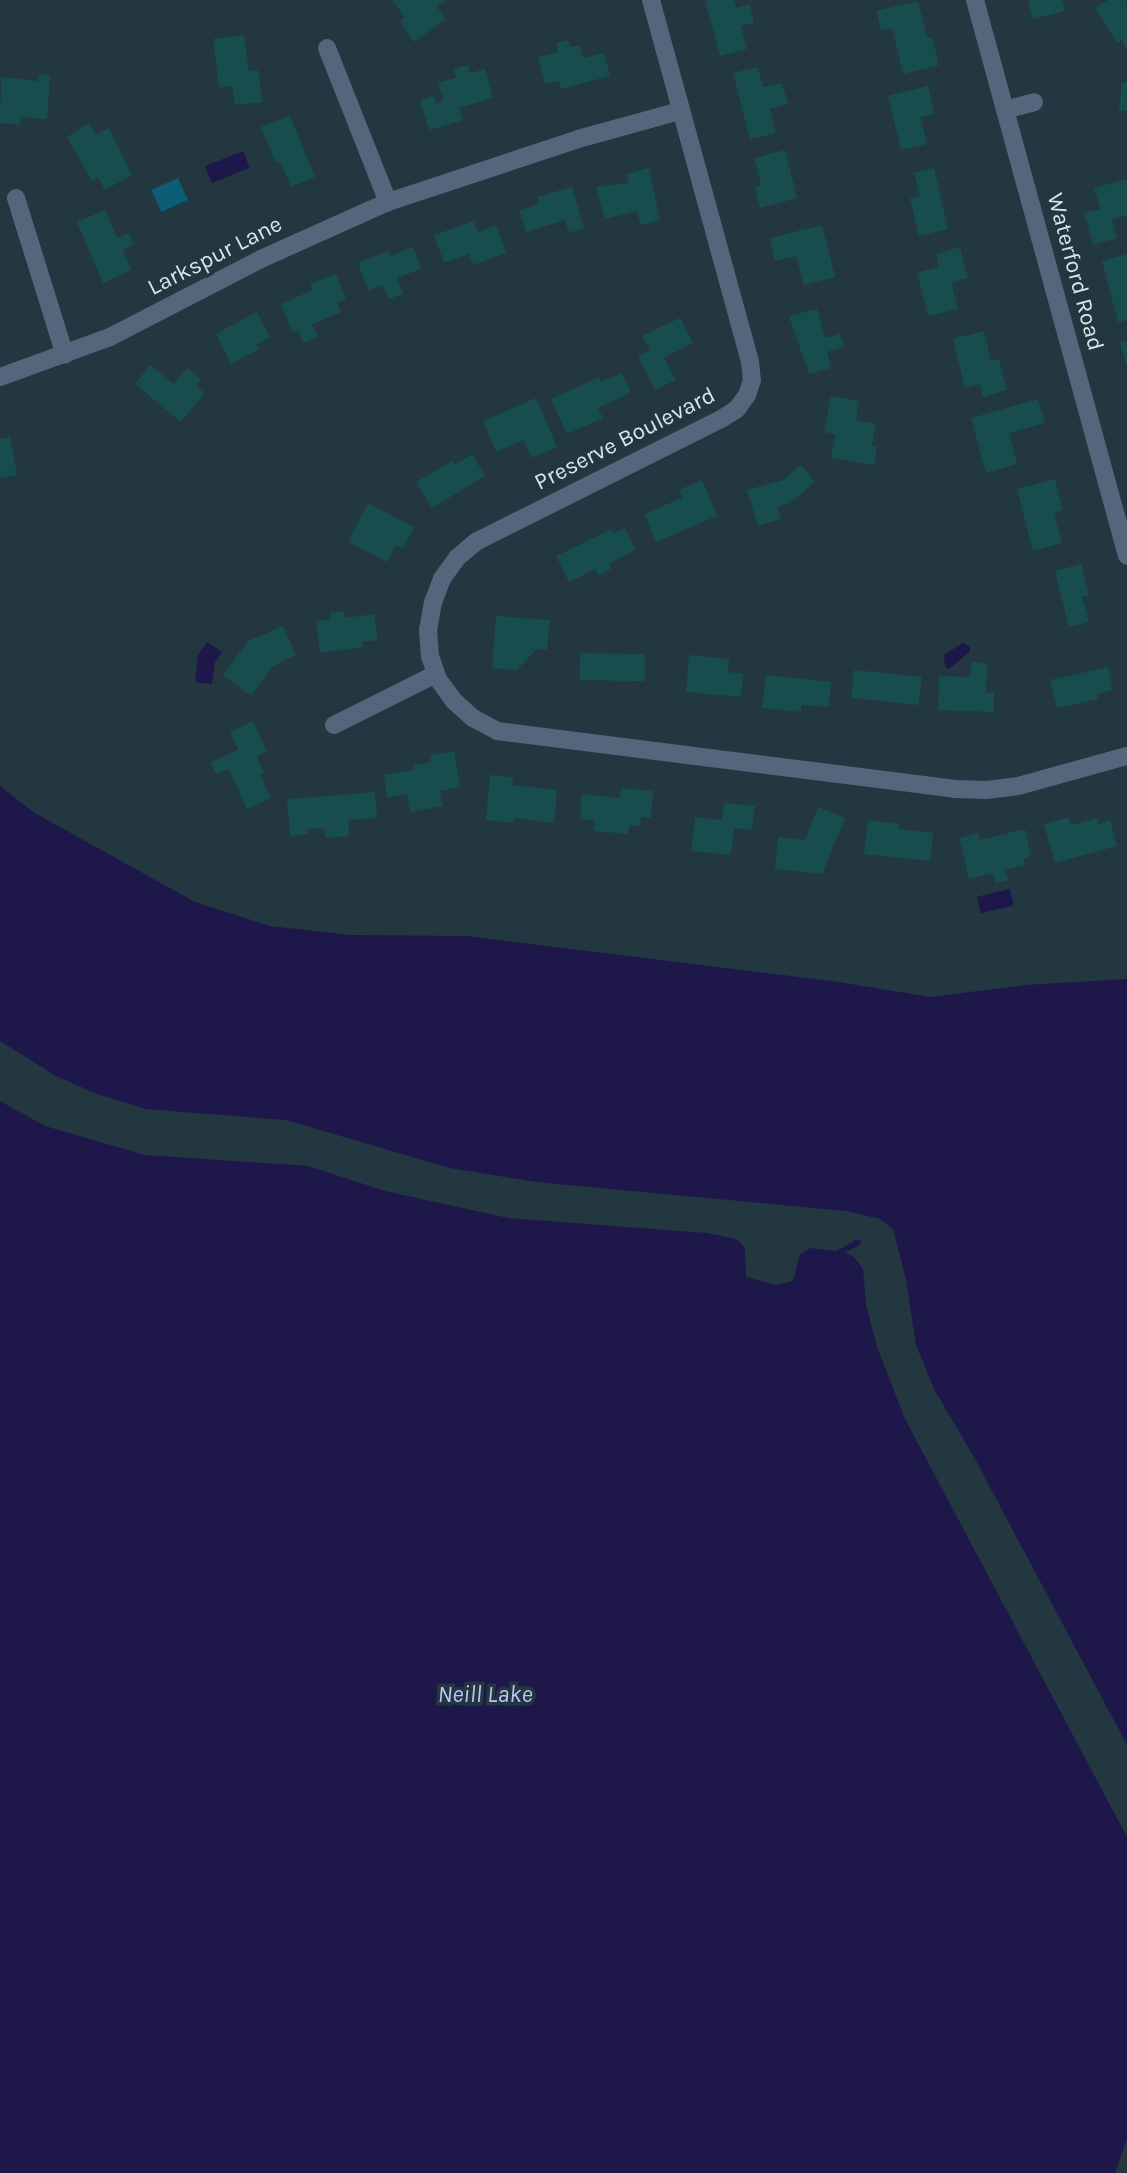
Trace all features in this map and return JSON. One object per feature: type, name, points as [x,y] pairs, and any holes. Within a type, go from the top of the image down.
[{"type":"street","name":"Preserve Boulevard","points":[[651,0],[750,362],[752,380],[743,415],[477,541],[457,558],[433,602],[428,629],[430,656],[436,674],[454,701],[473,718],[497,730],[955,789],[986,790],[1018,786],[1127,756]]},
{"type":"street","name":"Waterford Road","points":[[975,0],[1127,556]]},
{"type":"street","points":[[327,48],[388,202]]},
{"type":"street","points":[[1005,110],[1034,103]]},
{"type":"street","name":"Larkspur Lane","points":[[0,377],[110,337],[261,259],[388,202],[565,143],[680,111]]},
{"type":"street","points":[[16,198],[65,355]]},
{"type":"street","points":[[334,726],[436,674]]},
{"type":"shaded area","points":[[178,178],[188,200],[161,212],[152,190]]},
{"type":"water","points":[[243,151],[250,168],[212,183],[205,166]]},
{"type":"water","points":[[207,642],[222,652],[215,662],[212,684],[195,682],[198,655]]},
{"type":"water","points":[[963,643],[970,647],[970,651],[949,669],[945,666],[944,655]]},
{"type":"water","points":[[0,786],[33,812],[195,902],[270,926],[350,935],[466,936],[832,981],[930,997],[1025,985],[1127,979],[1127,1745],[975,1459],[934,1389],[916,1345],[906,1280],[893,1229],[880,1219],[846,1211],[536,1182],[450,1168],[286,1120],[146,1109],[97,1094],[56,1076],[0,1041]]},
{"type":"water","points":[[1010,889],[1014,906],[981,913],[977,897]]},
{"type":"water","name":"Neill Lake","points":[[0,1101],[45,1126],[145,1155],[308,1166],[385,1191],[508,1218],[706,1233],[737,1239],[745,1248],[746,1277],[777,1285],[793,1281],[800,1254],[810,1248],[844,1252],[854,1257],[863,1269],[866,1305],[877,1347],[905,1419],[1127,1837],[1127,2138],[1115,2173],[0,2173]]},
{"type":"building","points":[[392,0],[447,0],[437,7],[446,19],[414,42],[400,21],[405,17]]},
{"type":"building","points":[[705,0],[734,0],[736,8],[750,4],[754,23],[741,26],[747,49],[720,56]]},
{"type":"building","points":[[1028,0],[1062,0],[1065,11],[1033,19]]},
{"type":"building","points":[[1108,0],[1125,0],[1127,3],[1127,50],[1121,40],[1117,43],[1095,8]]},
{"type":"building","points":[[918,1],[927,38],[932,37],[939,65],[903,74],[892,28],[881,30],[876,11]]},
{"type":"building","points":[[244,35],[249,71],[258,70],[263,102],[235,105],[232,86],[219,88],[213,39]]},
{"type":"building","points":[[568,40],[570,47],[580,45],[583,58],[604,53],[610,76],[561,89],[559,81],[545,84],[538,57],[558,52],[556,43]]},
{"type":"building","points":[[468,65],[470,73],[485,69],[493,98],[459,108],[463,120],[429,130],[420,100],[434,96],[436,103],[444,100],[438,83],[456,78],[454,69]]},
{"type":"building","points":[[758,67],[763,87],[782,83],[788,104],[770,109],[776,133],[750,139],[733,73]]},
{"type":"building","points":[[39,74],[50,75],[47,119],[21,117],[20,125],[0,123],[1,77],[38,81]]},
{"type":"building","points":[[1122,82],[1127,83],[1127,111],[1119,111]]},
{"type":"building","points":[[928,86],[935,114],[920,117],[927,144],[901,150],[888,96]]},
{"type":"building","points":[[290,116],[315,177],[291,187],[280,161],[276,163],[261,127]]},
{"type":"building","points":[[89,123],[96,135],[109,128],[132,175],[105,190],[98,177],[92,181],[67,137]]},
{"type":"building","points":[[785,150],[797,198],[760,208],[755,187],[761,185],[754,158]]},
{"type":"building","points":[[649,168],[660,220],[641,225],[637,211],[605,219],[596,187],[629,183],[626,174]]},
{"type":"building","points":[[934,168],[948,229],[919,236],[910,198],[920,196],[914,173]]},
{"type":"building","points":[[1127,179],[1127,215],[1112,219],[1117,238],[1093,245],[1084,213],[1100,209],[1094,188]]},
{"type":"building","points":[[572,187],[584,228],[569,233],[565,220],[526,232],[519,210],[539,204],[537,197]]},
{"type":"building","points":[[105,210],[117,238],[129,233],[134,245],[123,250],[131,270],[103,283],[77,222]]},
{"type":"building","points":[[474,221],[478,232],[496,225],[506,253],[473,265],[469,254],[444,263],[434,235]]},
{"type":"building","points":[[822,225],[835,277],[804,285],[796,256],[775,261],[770,238]]},
{"type":"building","points":[[413,247],[421,269],[397,278],[403,294],[389,299],[383,285],[368,290],[358,263],[388,251],[390,256]]},
{"type":"building","points":[[960,247],[968,278],[951,282],[958,309],[928,316],[917,273],[939,267],[936,254]]},
{"type":"building","points":[[1127,254],[1127,320],[1118,322],[1102,261]]},
{"type":"building","points":[[336,274],[346,299],[337,303],[341,312],[312,325],[318,337],[303,343],[298,330],[293,333],[281,304],[313,290],[310,284]]},
{"type":"building","points":[[817,309],[825,338],[840,334],[844,347],[827,352],[831,368],[809,374],[789,316]]},
{"type":"building","points":[[257,312],[270,337],[256,345],[259,349],[231,364],[216,334]]},
{"type":"building","points":[[680,318],[693,343],[664,358],[676,380],[655,390],[638,356],[650,350],[642,336]]},
{"type":"building","points":[[984,331],[991,361],[999,359],[1007,390],[983,397],[980,384],[965,388],[953,339]]},
{"type":"building","points":[[1127,341],[1127,364],[1126,364],[1120,343]]},
{"type":"building","points":[[150,365],[174,384],[187,368],[202,380],[196,386],[205,393],[181,422],[135,384]]},
{"type":"building","points":[[622,373],[631,392],[598,408],[603,418],[567,434],[551,399],[599,377],[601,382]]},
{"type":"building","points":[[831,396],[859,401],[856,420],[876,424],[872,446],[877,447],[874,465],[831,458],[836,434],[824,432]]},
{"type":"building","points":[[536,398],[557,447],[532,458],[523,440],[496,452],[483,421]]},
{"type":"building","points":[[1038,399],[1045,423],[1009,433],[1017,464],[986,473],[971,418]]},
{"type":"building","points":[[10,437],[17,475],[0,478],[0,439]]},
{"type":"building","points":[[472,454],[485,476],[432,508],[416,482],[452,461],[454,465]]},
{"type":"building","points":[[801,465],[815,482],[789,504],[777,507],[781,519],[758,526],[747,490],[783,480]]},
{"type":"building","points":[[1055,479],[1063,510],[1054,513],[1062,543],[1033,551],[1017,489]]},
{"type":"building","points":[[702,480],[717,516],[656,542],[644,514],[682,498],[679,490]]},
{"type":"building","points":[[368,503],[414,527],[403,549],[396,545],[387,562],[348,542]]},
{"type":"building","points":[[625,528],[636,550],[609,563],[611,569],[598,576],[595,569],[569,582],[556,556],[612,529],[613,533]]},
{"type":"building","points":[[1081,564],[1089,595],[1082,597],[1089,622],[1069,627],[1055,571]]},
{"type":"building","points":[[344,611],[345,618],[374,614],[378,640],[362,642],[363,647],[320,653],[316,621],[331,619],[330,613]]},
{"type":"building","points":[[496,616],[550,620],[547,650],[537,649],[517,670],[492,668]]},
{"type":"building","points":[[283,626],[296,655],[273,666],[251,696],[223,675],[248,641]]},
{"type":"building","points":[[580,653],[645,654],[645,681],[580,680]]},
{"type":"building","points":[[689,655],[729,659],[728,672],[743,674],[741,697],[686,692]]},
{"type":"building","points":[[971,662],[987,663],[986,693],[994,693],[994,712],[938,710],[939,676],[970,677]]},
{"type":"building","points":[[1108,667],[1113,690],[1097,694],[1098,699],[1057,708],[1050,680]]},
{"type":"building","points":[[854,670],[922,677],[919,705],[851,698]]},
{"type":"building","points":[[766,675],[831,682],[829,707],[801,705],[801,712],[762,708]]},
{"type":"building","points":[[253,721],[267,752],[257,757],[264,773],[260,774],[271,798],[247,809],[229,769],[216,774],[211,762],[238,750],[230,732]]},
{"type":"building","points":[[454,751],[460,787],[440,791],[443,806],[410,812],[407,794],[387,798],[384,775],[414,770],[413,765],[431,762],[430,755]]},
{"type":"building","points":[[490,775],[513,777],[512,785],[557,790],[554,823],[514,818],[513,823],[486,820]]},
{"type":"building","points":[[621,788],[653,791],[651,818],[641,817],[640,826],[629,825],[628,834],[594,831],[595,820],[580,819],[582,794],[620,798]]},
{"type":"building","points":[[375,792],[377,818],[348,820],[349,836],[325,838],[324,828],[307,829],[308,834],[290,836],[287,799]]},
{"type":"building","points":[[724,803],[755,806],[752,830],[734,828],[731,855],[691,851],[695,817],[722,820]]},
{"type":"building","points":[[818,807],[845,818],[822,874],[775,869],[778,837],[805,840]]},
{"type":"building","points":[[1069,817],[1071,825],[1097,818],[1098,824],[1110,820],[1117,846],[1055,863],[1044,824]]},
{"type":"building","points":[[868,820],[899,824],[899,829],[933,833],[930,861],[864,854]]},
{"type":"building","points":[[1025,829],[1031,856],[1023,859],[1025,865],[1005,870],[1008,880],[995,883],[993,873],[969,879],[959,838],[978,833],[980,840]]},
{"type":"waterway","points":[[835,1255],[858,1242]]}]
